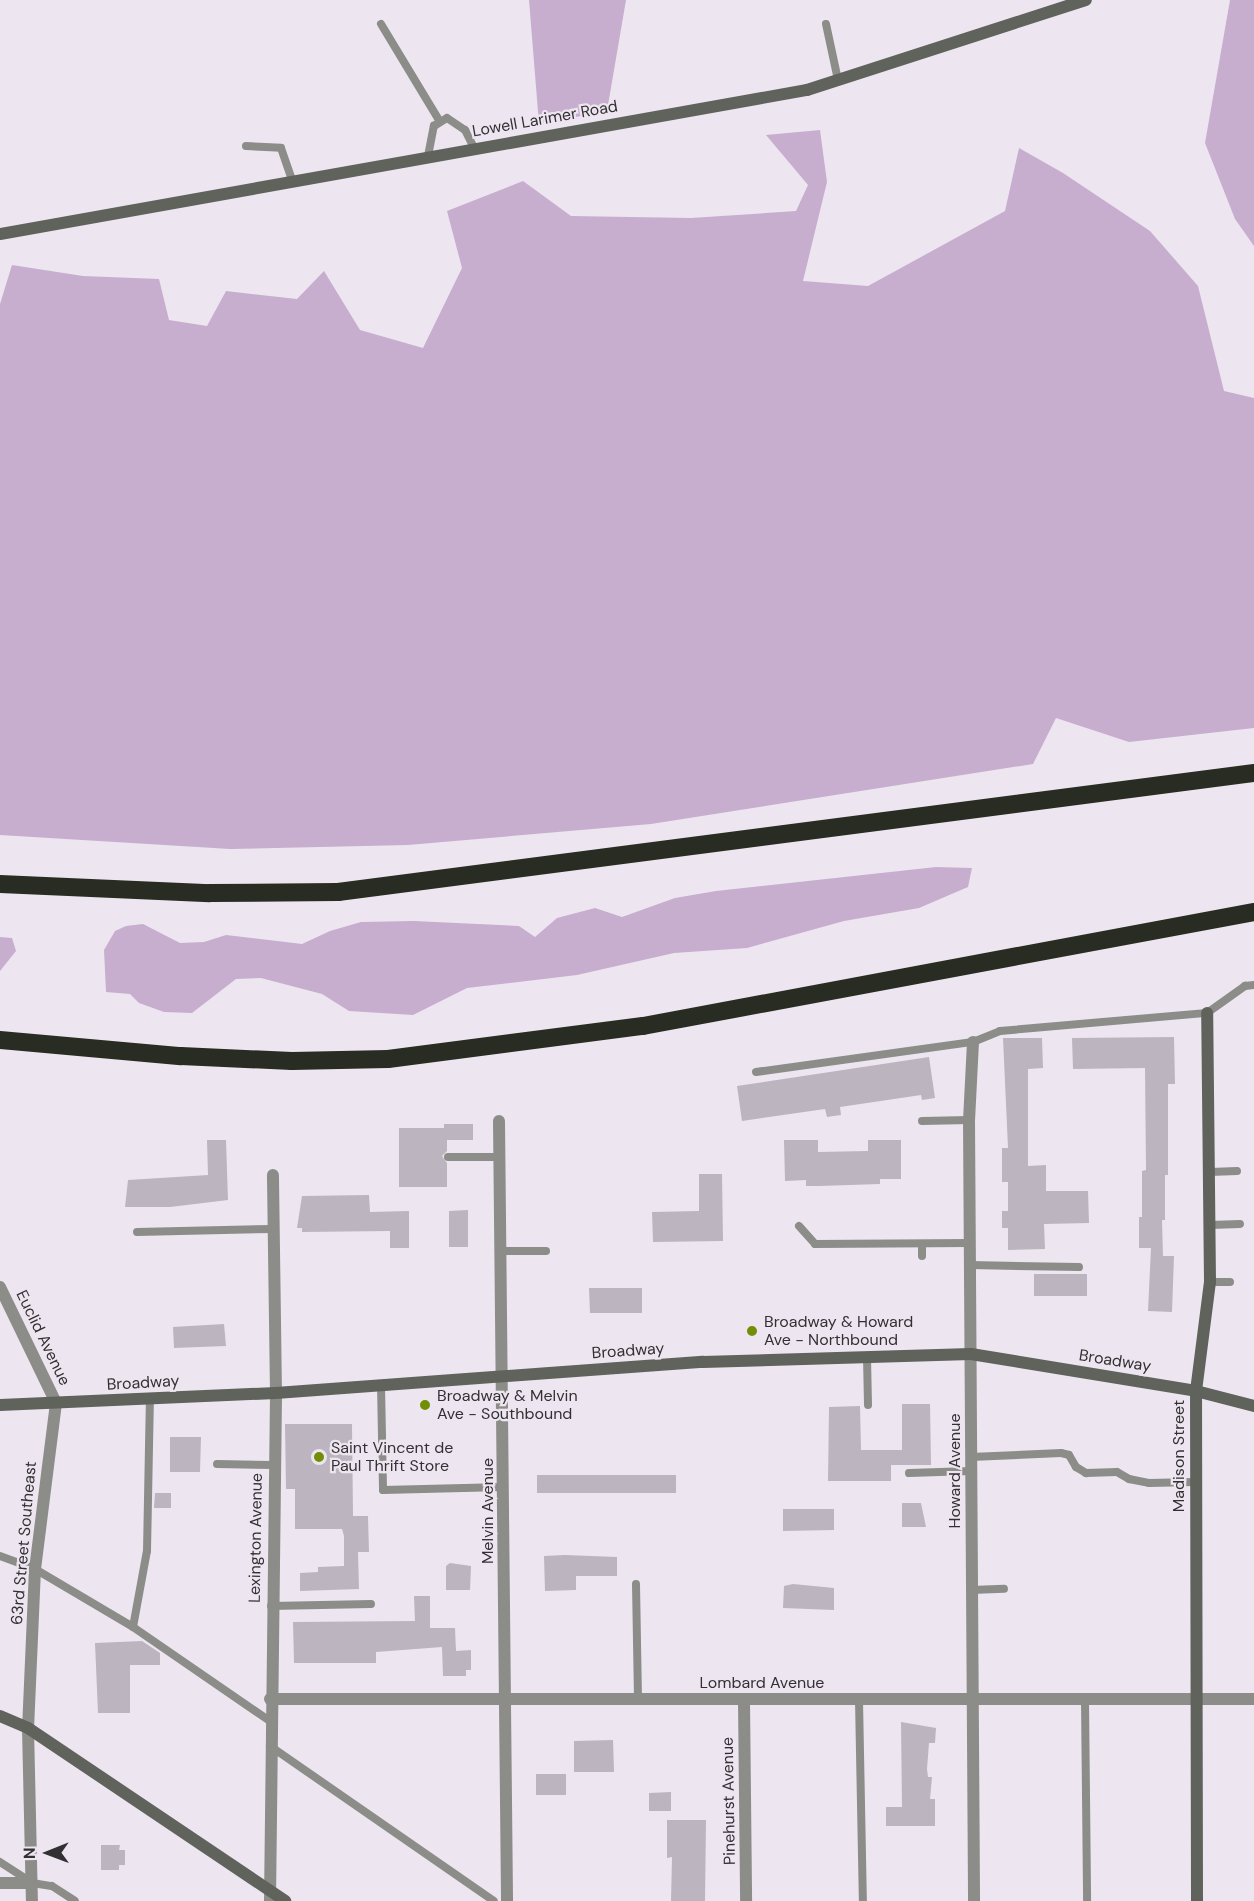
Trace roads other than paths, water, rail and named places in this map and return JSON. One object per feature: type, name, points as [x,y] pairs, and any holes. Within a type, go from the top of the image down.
[{"type":"highway","points":[[0,884],[210,893],[338,892],[1254,773]]},
{"type":"highway","points":[[0,1040],[292,1061],[420,1055],[643,1026],[1254,912]]},
{"type":"street","name":"Lowell Larimer Road","points":[[0,234],[292,180],[807,90],[1086,0]]},
{"type":"street","name":"Madison Street","points":[[1197,1901],[1194,1699],[1196,1391],[1210,1282],[1207,1013]]},
{"type":"street","name":"Howard Avenue","points":[[973,1042],[969,1120],[974,1901]]},
{"type":"street","name":"Melvin Avenue","points":[[499,1121],[504,1376],[507,1901]]},
{"type":"street","name":"Lexington Avenue","points":[[270,1896],[271,1606],[276,1393],[273,1175]]},
{"type":"street","name":"Euclid Avenue","points":[[0,1287],[56,1403]]},
{"type":"street","name":"Broadway","points":[[0,1405],[276,1393],[703,1362],[971,1354],[1196,1391],[1254,1406]]},
{"type":"street","name":"63rd Street Southeast","points":[[32,1901],[28,1728],[35,1569],[56,1403]]},
{"type":"street","name":"Lombard Avenue","points":[[270,1699],[1085,1700],[1254,1698]]},
{"type":"street","name":"Pinehurst Avenue","points":[[744,1700],[746,1901]]},
{"type":"street","points":[[0,1716],[28,1728],[270,1896],[285,1901]]},
{"type":"street","points":[[0,1883],[32,1883]]},
{"type":"lane","points":[[381,24],[439,120]]},
{"type":"lane","points":[[825,24],[838,80]]},
{"type":"lane","points":[[439,120],[458,122],[474,148]]},
{"type":"lane","points":[[428,156],[434,126],[439,120]]},
{"type":"lane","points":[[246,146],[280,148],[292,180]]},
{"type":"lane","points":[[756,1072],[973,1042],[1000,1031],[1207,1013],[1245,986],[1254,985]]},
{"type":"lane","points":[[922,1121],[969,1120]]},
{"type":"lane","points":[[448,1157],[500,1157]]},
{"type":"lane","points":[[1210,1172],[1237,1172]]},
{"type":"lane","points":[[1210,1225],[1240,1224]]},
{"type":"lane","points":[[800,1226],[815,1244],[970,1243]]},
{"type":"lane","points":[[137,1232],[273,1229]]},
{"type":"lane","points":[[922,1244],[922,1256]]},
{"type":"lane","points":[[501,1251],[546,1251]]},
{"type":"lane","points":[[970,1265],[1079,1267]]},
{"type":"lane","points":[[1210,1282],[1230,1282]]},
{"type":"lane","points":[[867,1357],[868,1405]]},
{"type":"lane","points":[[381,1385],[383,1490],[504,1487]]},
{"type":"lane","points":[[133,1627],[147,1551],[150,1399]]},
{"type":"lane","points":[[971,1457],[1061,1453],[1069,1455],[1076,1467],[1086,1473],[1117,1472],[1129,1479],[1149,1483],[1195,1482]]},
{"type":"lane","points":[[217,1464],[274,1465]]},
{"type":"lane","points":[[909,1473],[971,1471]]},
{"type":"lane","points":[[0,1556],[35,1569],[133,1627],[270,1721]]},
{"type":"lane","points":[[636,1584],[638,1699]]},
{"type":"lane","points":[[971,1590],[1004,1589]]},
{"type":"lane","points":[[271,1606],[371,1604]]},
{"type":"lane","points":[[859,1700],[863,1901]]},
{"type":"lane","points":[[1085,1700],[1087,1901]]},
{"type":"lane","points":[[270,1746],[494,1901]]},
{"type":"lane","points":[[0,1862],[32,1883],[52,1886],[75,1901]]},
{"type":"place","name":"Broadway & Howard Ave - Northbound","points":[[752,1331]]},
{"type":"place","name":"Broadway & Melvin Ave - Southbound","points":[[425,1405]]},
{"type":"place","name":"Saint Vincent de Paul Thrift Store","points":[[319,1457]]}]
